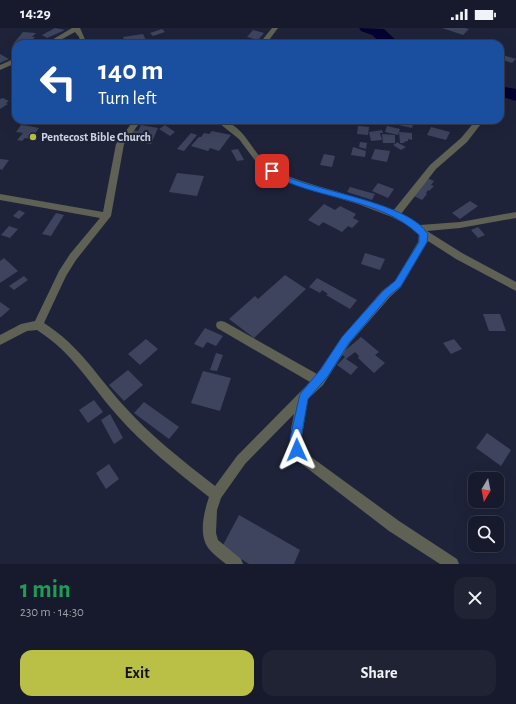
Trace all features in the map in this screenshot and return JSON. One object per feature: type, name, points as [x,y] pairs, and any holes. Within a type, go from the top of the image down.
[{"type":"street","points":[[265,40],[275,28]]},
{"type":"street","points":[[55,40],[73,29],[82,37],[83,40]]},
{"type":"street","points":[[0,68],[12,62]]},
{"type":"street","points":[[38,325],[62,274],[73,257],[107,216],[120,144],[135,124]]},
{"type":"street","points":[[224,124],[242,137],[263,165],[285,179],[362,202],[395,215],[414,225],[421,232],[459,256],[516,287]]},
{"type":"street","points":[[395,215],[433,167],[464,140],[477,124]]},
{"type":"street","points":[[0,197],[107,216]]},
{"type":"street","points":[[421,232],[449,225],[460,225],[516,215]]},
{"type":"street","points":[[236,564],[213,544],[209,533],[211,510],[216,495],[241,460],[261,438],[304,397],[319,380],[346,340],[386,294],[398,284],[423,242],[421,232]]},
{"type":"street","points":[[0,340],[25,327],[38,325],[59,339],[80,359],[120,409],[141,431],[186,472],[216,495]]},
{"type":"street","points":[[221,325],[319,380]]},
{"type":"street","points":[[304,397],[296,438],[297,450],[304,458],[394,526],[452,564]]},
{"type":"building","points":[[55,28],[65,30],[47,38],[42,35]]},
{"type":"building","points":[[442,28],[465,28],[469,29],[463,35]]},
{"type":"building","points":[[162,29],[165,32],[153,36],[150,33]]},
{"type":"building","points":[[253,30],[264,33],[258,40],[247,37]]},
{"type":"building","points":[[23,32],[36,33],[32,37],[35,37],[32,40],[16,40]]},
{"type":"building","points":[[143,34],[146,40],[124,40],[123,37]]},
{"type":"building","points":[[0,54],[9,59],[0,63]]},
{"type":"building","points":[[504,55],[516,59],[512,63],[504,60]]},
{"type":"building","points":[[3,98],[9,101],[6,103],[8,104],[0,109],[0,99]]},
{"type":"building","points":[[394,124],[413,124],[412,128]]},
{"type":"building","points":[[21,125],[39,128],[31,139],[25,138],[22,141],[17,140],[23,133],[16,132]]},
{"type":"building","points":[[141,125],[158,128],[151,144],[128,140],[133,130],[138,131]]},
{"type":"building","points":[[165,125],[175,132],[170,136],[159,129]]},
{"type":"building","points":[[358,126],[369,127],[368,135],[357,134]]},
{"type":"building","points":[[387,126],[400,129],[398,135],[385,132]]},
{"type":"building","points":[[431,127],[450,132],[446,140],[427,135]]},
{"type":"building","points":[[382,130],[383,133],[380,133],[382,140],[371,141],[369,132]]},
{"type":"building","points":[[212,131],[231,135],[219,151],[210,148],[208,151],[191,146],[204,133],[209,134]]},
{"type":"building","points":[[399,132],[412,133],[412,140],[408,139],[408,141],[404,143],[400,143]]},
{"type":"building","points":[[191,133],[197,135],[184,151],[177,149]]},
{"type":"building","points":[[382,134],[395,135],[395,143],[383,143]]},
{"type":"building","points":[[360,142],[367,143],[366,149],[359,147]]},
{"type":"building","points":[[398,142],[406,147],[401,150],[393,145]]},
{"type":"building","points":[[353,147],[366,151],[365,157],[351,155]]},
{"type":"building","points":[[238,149],[244,160],[237,161],[231,150]]},
{"type":"building","points":[[375,149],[390,151],[387,162],[371,159]]},
{"type":"building","points":[[324,154],[335,156],[332,167],[320,165]]},
{"type":"building","points":[[0,159],[9,160],[2,170],[0,169]]},
{"type":"building","points":[[177,173],[204,176],[197,196],[169,192]]},
{"type":"building","points":[[427,178],[434,181],[431,185],[434,186],[429,191],[428,190],[426,193],[427,194],[422,200],[412,195]]},
{"type":"building","points":[[378,183],[394,189],[388,198],[372,191]]},
{"type":"building","points":[[350,187],[375,194],[372,200],[347,192]]},
{"type":"building","points":[[470,201],[478,206],[460,219],[452,213]]},
{"type":"building","points":[[324,204],[335,210],[340,206],[356,214],[353,218],[359,221],[352,228],[348,226],[342,232],[323,222],[319,226],[308,220]]},
{"type":"building","points":[[19,210],[25,213],[19,219],[13,216]]},
{"type":"building","points":[[56,213],[64,215],[51,236],[42,234]]},
{"type":"building","points":[[9,226],[18,229],[10,238],[1,235]]},
{"type":"building","points":[[478,227],[485,235],[478,238],[471,230]]},
{"type":"building","points":[[365,253],[385,259],[380,270],[361,264]]},
{"type":"building","points":[[4,258],[18,271],[0,283],[0,261]]},
{"type":"building","points":[[285,275],[306,289],[254,338],[229,319],[255,296],[258,299]]},
{"type":"building","points":[[24,276],[28,280],[14,290],[9,286]]},
{"type":"building","points":[[317,278],[357,300],[350,309],[326,295],[328,294],[322,290],[320,293],[309,287]]},
{"type":"building","points":[[0,302],[10,309],[1,317],[0,317]]},
{"type":"building","points":[[483,314],[500,314],[506,331],[489,331]]},
{"type":"building","points":[[205,328],[223,336],[216,346],[207,342],[203,348],[194,344]]},
{"type":"building","points":[[361,337],[379,352],[375,355],[385,363],[374,373],[358,358],[359,356],[355,352],[346,359],[358,367],[351,375],[337,365],[345,357],[341,354]]},
{"type":"building","points":[[146,339],[158,349],[140,365],[128,354]]},
{"type":"building","points":[[454,339],[462,349],[451,354],[443,343]]},
{"type":"building","points":[[216,353],[223,355],[217,371],[210,370]]},
{"type":"building","points":[[128,370],[143,385],[124,401],[109,385]]},
{"type":"building","points":[[203,371],[231,378],[220,411],[191,403]]},
{"type":"building","points":[[94,400],[103,412],[88,423],[79,410]]},
{"type":"building","points":[[144,402],[179,427],[169,439],[134,413]]},
{"type":"building","points":[[110,414],[123,438],[114,444],[101,420]]},
{"type":"building","points":[[487,433],[511,450],[501,466],[476,448]]},
{"type":"building","points":[[109,464],[119,479],[106,489],[96,473]]},
{"type":"building","points":[[239,515],[300,550],[294,564],[249,564],[222,547]]},
{"type":"waterway","points":[[367,28],[378,32],[387,40]]},
{"type":"waterway","points":[[504,92],[516,95]]},
{"type":"place","name":"Pentecost Bible Church","points":[[33,137]]},
{"type":"route","points":[[272,171],[285,179],[362,202],[395,215],[414,225],[424,234],[423,242],[398,284],[386,294],[365,317],[346,340],[319,380],[304,397],[298,422],[296,438],[297,450]]}]
